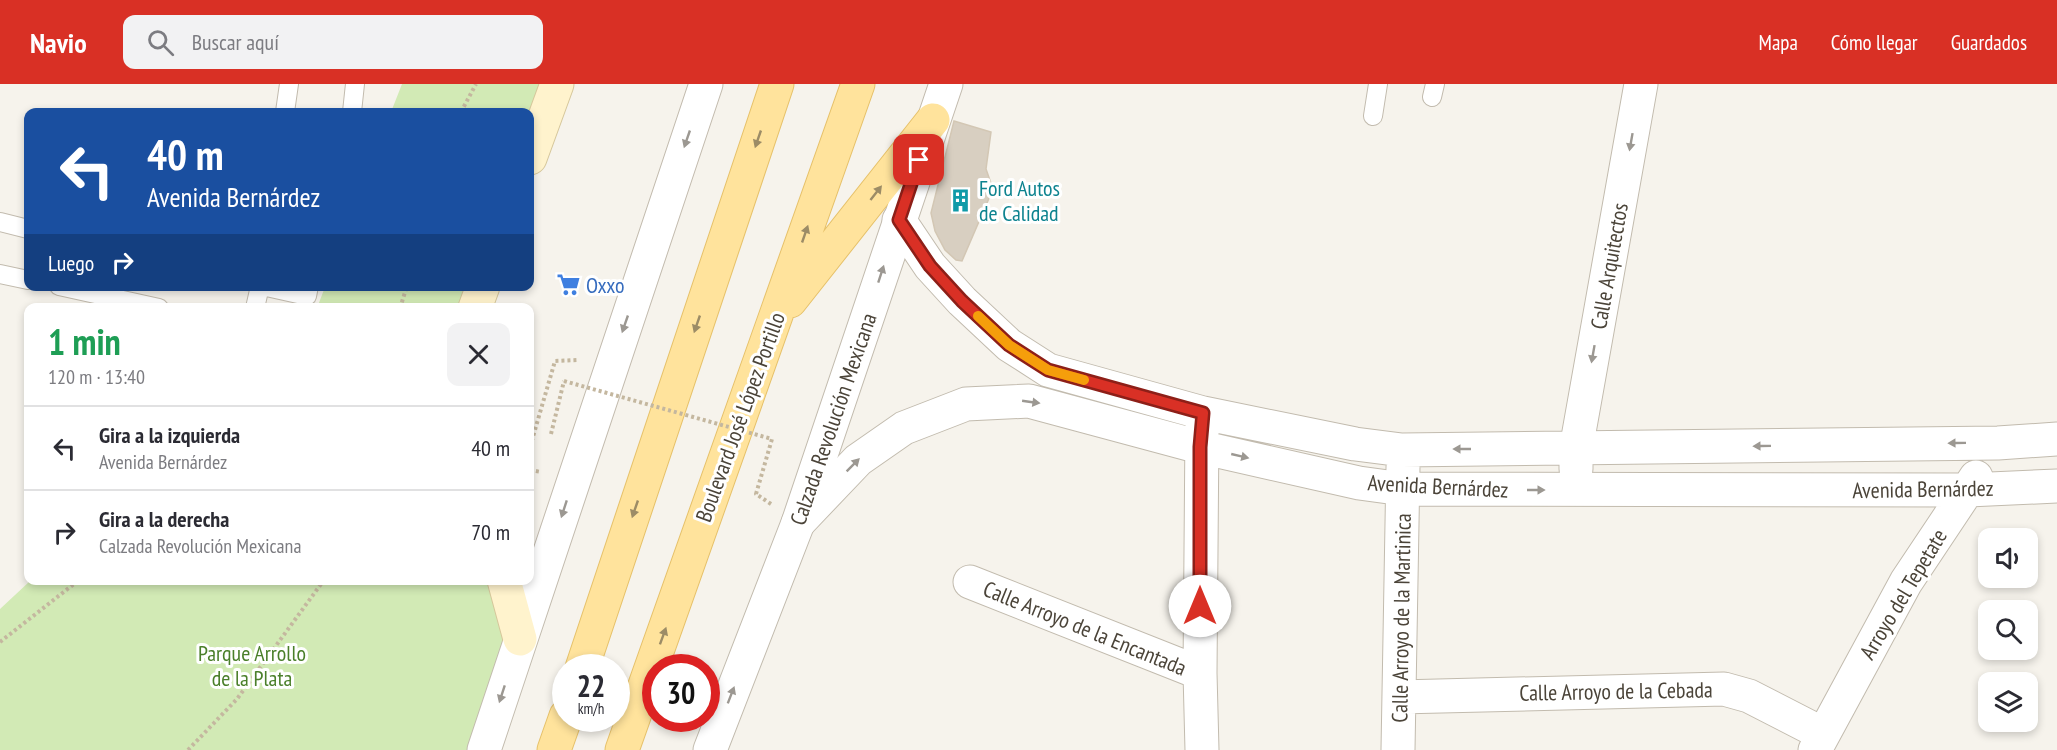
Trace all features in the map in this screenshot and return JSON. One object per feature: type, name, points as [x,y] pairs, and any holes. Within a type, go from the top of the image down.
[{"type":"main road","points":[[534,147],[557,84]]},
{"type":"main road","points":[[587,654],[777,84]]},
{"type":"main road","name":"Boulevard José López Portillo","points":[[622,750],[858,84]]},
{"type":"main road","points":[[774,321],[933,120]]},
{"type":"main road","points":[[505,585],[520,639]]},
{"type":"main road","points":[[554,750],[560,732]]},
{"type":"street","points":[[484,750],[706,84]]},
{"type":"street","name":"Calzada Revolución Mexicana","points":[[710,750],[798,523],[946,84]]},
{"type":"street","name":"Calle Arquitectos","points":[[1575,490],[1576,449],[1641,84]]},
{"type":"street","name":"Avenida Bernárdez","points":[[899,220],[930,266],[962,301],[1009,345],[1048,370],[1203,413],[1355,444],[1402,450],[1576,449],[1998,443],[2057,439]]},
{"type":"street","name":"Avenida Bernárdez","points":[[798,523],[858,460],[904,428],[966,404],[1029,401],[1200,447],[1359,483],[1403,489],[1968,490],[2046,486]]},
{"type":"street","points":[[1202,750],[1200,447],[1203,413]]},
{"type":"street","points":[[2046,486],[2057,439]]},
{"type":"street","name":"Arroyo del Tepetate","points":[[1819,742],[1906,582],[1998,443]]},
{"type":"street","name":"Calle Arroyo de la Martinica","points":[[1398,750],[1402,450]]},
{"type":"street","name":"Calle Arroyo de la Encantada","points":[[970,582],[1200,674]]},
{"type":"street","name":"Calle Arroyo de la Cebada","points":[[1399,697],[1724,689],[1749,696],[1819,742]]},
{"type":"lane","points":[[286,108],[289,84]]},
{"type":"lane","points":[[352,108],[355,84]]},
{"type":"lane","points":[[1373,116],[1378,84]]},
{"type":"lane","points":[[0,222],[24,228]]},
{"type":"lane","points":[[0,274],[24,279]]},
{"type":"lane","points":[[82,291],[136,303]]},
{"type":"lane","points":[[284,291],[306,296]]},
{"type":"path","points":[[463,108],[476,84]]},
{"type":"path","points":[[534,433],[555,361]]},
{"type":"path","points":[[550,438],[564,381],[772,439],[756,494]]},
{"type":"path","points":[[534,471],[542,472],[544,461]]},
{"type":"path","points":[[0,642],[73,585]]},
{"type":"path","points":[[188,750],[237,699],[320,585]]},
{"type":"green space","points":[[402,84],[545,84],[532,108],[393,108]]},
{"type":"green space","points":[[323,291],[473,291],[468,303],[319,303]]},
{"type":"green space","name":"Parque Arrollo de la Plata","points":[[26,585],[492,585],[504,640],[467,750],[0,750],[0,609]]},
{"type":"building","name":"Ford Autos de Calidad","points":[[954,121],[991,132],[986,169],[993,189],[962,261],[956,260],[945,250],[935,231],[931,213]]},
{"type":"slow traffic","points":[[978,316],[1009,345],[1048,370],[1084,380]]},
{"type":"place","name":"Ford Autos de Calidad","points":[[961,201]]},
{"type":"place","name":"Oxxo","points":[[568,285]]},
{"type":"route","points":[[919,160],[899,220],[930,266],[962,301],[1009,345],[1048,370],[1203,413],[1200,447],[1200,606]]}]
